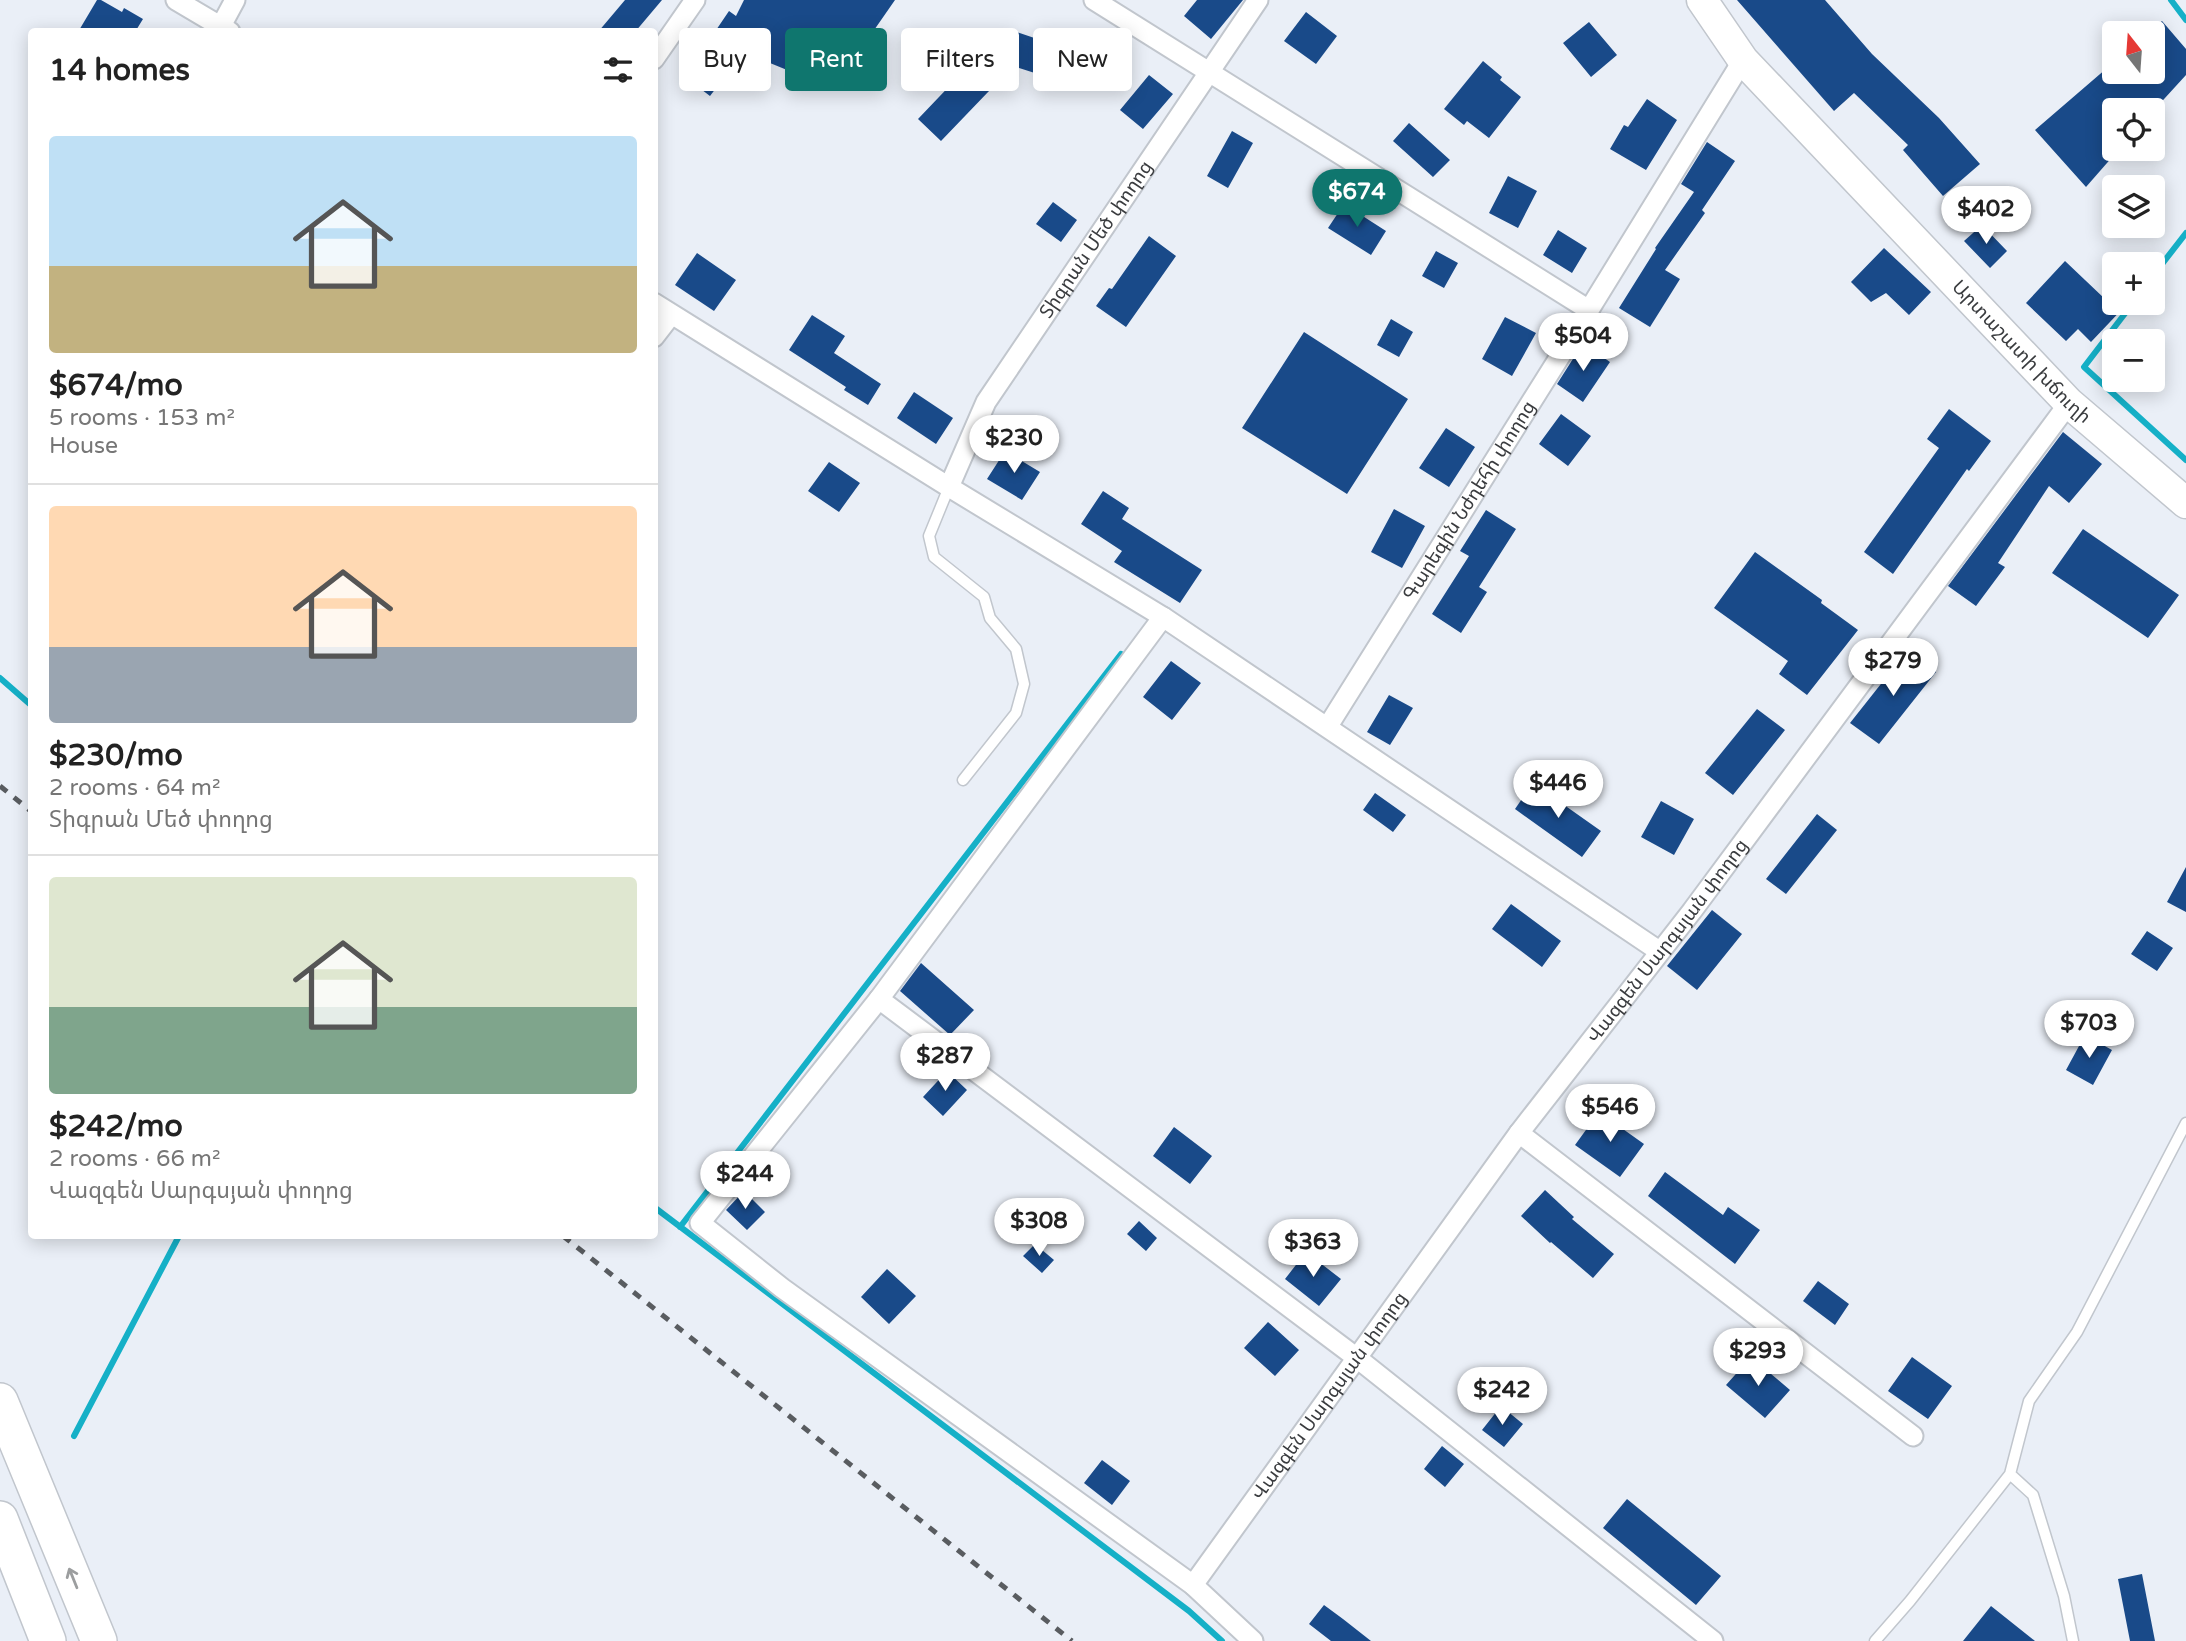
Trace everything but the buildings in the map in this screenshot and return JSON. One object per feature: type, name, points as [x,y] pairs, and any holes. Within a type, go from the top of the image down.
[{"type":"highway","points":[[0,1402],[99,1641]]},
{"type":"highway","points":[[0,1519],[48,1641]]},
{"type":"main road","name":"Արտաշատի խճուղի","points":[[1702,0],[1744,60],[2069,403],[2186,503]]},
{"type":"street","points":[[176,0],[223,28]]},
{"type":"street","points":[[225,28],[235,0]]},
{"type":"street","points":[[658,53],[695,0]]},
{"type":"street","points":[[1094,0],[1589,310]]},
{"type":"street","name":"Տիգրան Մեծ փողոց","points":[[949,487],[986,402],[1258,0]]},
{"type":"street","name":"Գարեգին Նժդեհի փողոց","points":[[1328,726],[1744,60]]},
{"type":"street","points":[[663,309],[1163,617],[1659,951]]},
{"type":"street","name":"Վազգեն Սարգսյան փողոց","points":[[1193,1585],[1519,1133],[1692,911],[2069,403]]},
{"type":"street","points":[[1163,617],[878,999],[700,1223],[782,1288],[1193,1585],[1253,1641]]},
{"type":"street","points":[[878,999],[1357,1358],[1713,1641]]},
{"type":"street","points":[[1519,1133],[1913,1436]]},
{"type":"lane","points":[[949,487],[929,536],[933,557],[984,597],[990,618],[1016,649],[1024,684],[1016,713],[963,780]]},
{"type":"lane","points":[[1875,1641],[2010,1474],[2029,1401],[2077,1332],[2186,1123]]},
{"type":"lane","points":[[2010,1474],[2033,1495],[2064,1596],[2073,1641]]},
{"type":"waterway","points":[[2171,0],[2186,20]]},
{"type":"waterway","points":[[2165,260],[2186,233]]},
{"type":"waterway","points":[[2124,315],[2084,367],[2186,460]]},
{"type":"waterway","points":[[680,1227],[1121,654]]},
{"type":"waterway","points":[[0,678],[28,702]]},
{"type":"waterway","points":[[658,1210],[1189,1611],[1222,1641]]},
{"type":"waterway","points":[[74,1436],[177,1239]]},
{"type":"railway","points":[[0,786],[28,809]]},
{"type":"railway","points":[[567,1239],[1072,1641]]}]
